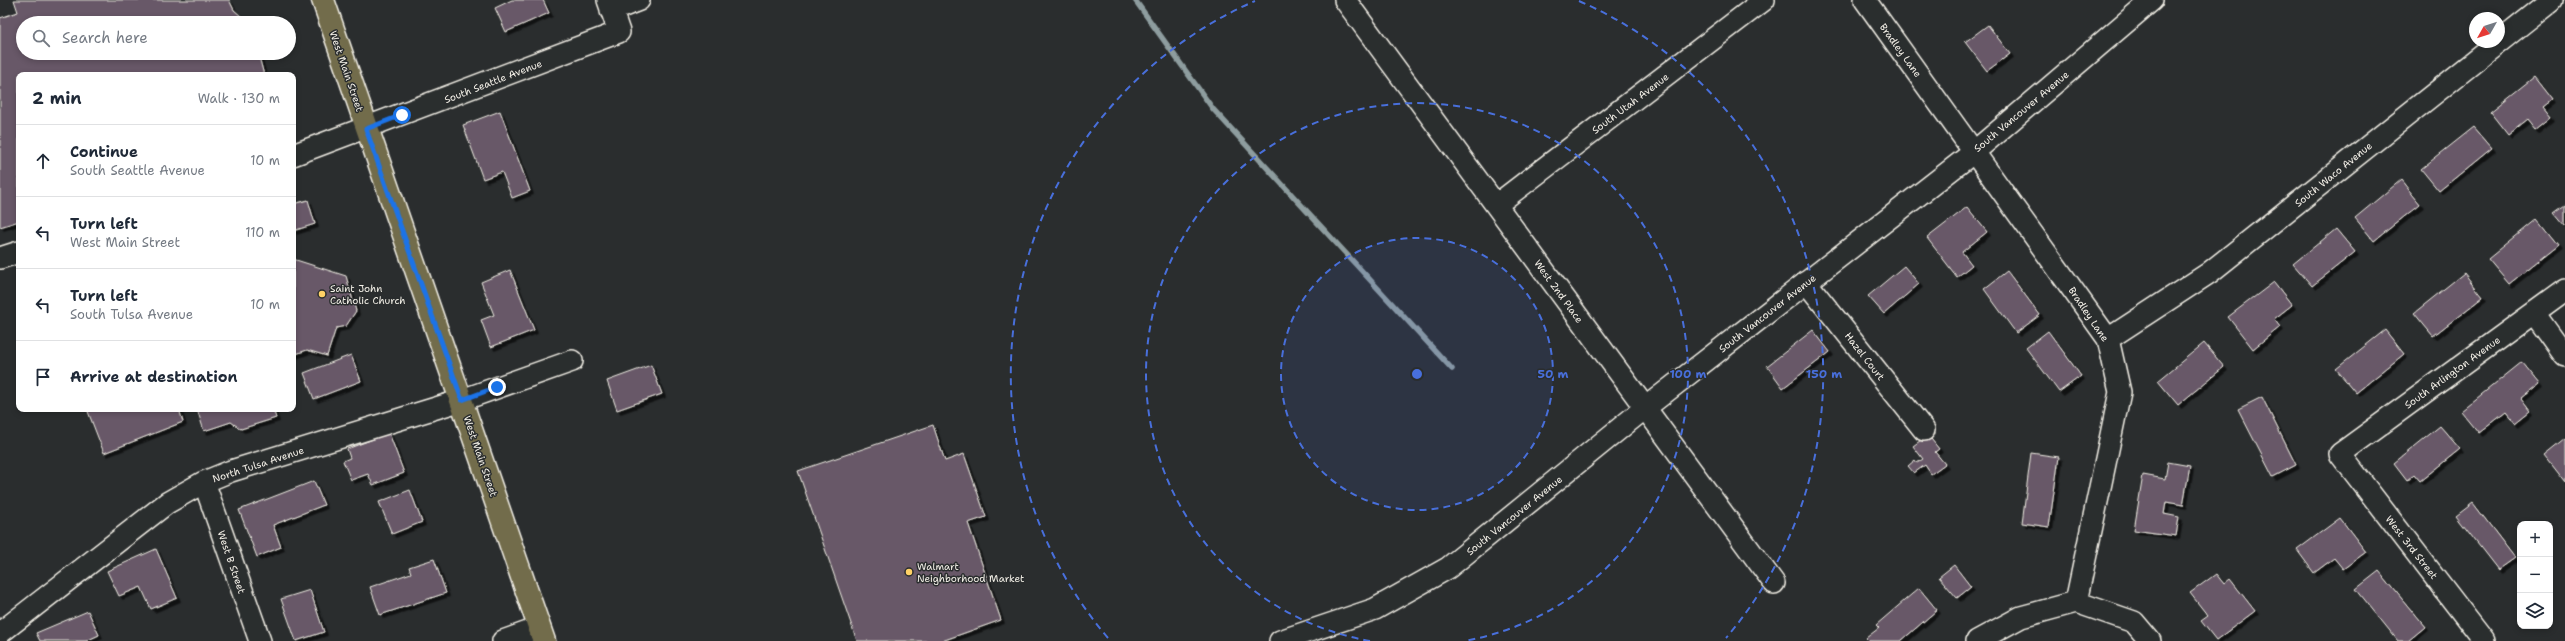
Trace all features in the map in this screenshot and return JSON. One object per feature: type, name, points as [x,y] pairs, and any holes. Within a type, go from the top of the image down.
[{"type":"main road","name":"West Main Street","points":[[323,0],[366,129],[462,400],[542,635]]},
{"type":"street","points":[[609,5],[639,0]]},
{"type":"street","name":"West 2nd Place","points":[[1345,0],[1774,583]]},
{"type":"street","name":"South Utah Avenue","points":[[1496,205],[1764,0]]},
{"type":"street","name":"Bradley Lane","points":[[1865,0],[2108,339],[2120,392],[2076,602]]},
{"type":"street","name":"South Vancouver Avenue","points":[[1280,641],[1375,609],[1448,568],[1645,408],[1974,152],[2152,0]]},
{"type":"street","name":"South Waco Avenue","points":[[2108,339],[2209,273],[2552,0]]},
{"type":"street","name":"South Seattle Avenue","points":[[296,154],[366,129],[619,32],[609,5]]},
{"type":"street","points":[[0,258],[16,253]]},
{"type":"street","name":"Hazel Court","points":[[1806,282],[1924,430]]},
{"type":"street","name":"South Arlington Avenue","points":[[2340,454],[2565,290]]},
{"type":"street","points":[[2534,313],[2565,356]]},
{"type":"street","name":"North Tulsa Avenue","points":[[0,633],[167,503],[204,482],[231,471],[462,400],[572,361]]},
{"type":"street","name":"West 3rd Street","points":[[2340,454],[2484,641]]},
{"type":"street","name":"West B Street","points":[[204,482],[260,641]]},
{"type":"street","points":[[1977,641],[2021,617],[2076,602],[2134,622],[2150,641]]},
{"type":"street","points":[[503,641],[542,635]]},
{"type":"building","points":[[14,0],[229,0],[234,10],[241,16],[16,16],[16,60],[260,60],[263,72],[16,72],[16,222],[0,227],[0,18],[18,12]]},
{"type":"building","points":[[512,0],[543,0],[549,13],[506,32],[495,8]]},
{"type":"building","points":[[1988,25],[2010,54],[1987,71],[1965,42]]},
{"type":"building","points":[[2534,77],[2552,100],[2543,107],[2551,117],[2535,130],[2527,120],[2508,135],[2490,112]]},
{"type":"building","points":[[500,111],[530,191],[512,198],[502,172],[483,179],[463,125]]},
{"type":"building","points":[[2474,127],[2492,148],[2439,191],[2421,169]]},
{"type":"building","points":[[2401,180],[2420,204],[2374,241],[2355,218]]},
{"type":"building","points":[[308,200],[315,224],[296,230],[296,203]]},
{"type":"building","points":[[2565,204],[2565,225],[2554,212]]},
{"type":"building","points":[[1967,207],[1987,232],[1962,252],[1972,265],[1957,277],[1927,238]]},
{"type":"building","points":[[2537,219],[2558,245],[2509,284],[2488,259]]},
{"type":"building","points":[[2336,229],[2355,252],[2312,286],[2293,264]]},
{"type":"building","name":"Saint John Catholic Church","points":[[296,260],[346,276],[356,311],[346,326],[336,328],[327,356],[307,350],[296,354]]},
{"type":"building","points":[[1904,266],[1919,284],[1884,314],[1868,296]]},
{"type":"building","points":[[510,270],[534,330],[491,347],[481,320],[494,315],[481,282]]},
{"type":"building","points":[[2007,271],[2040,315],[2016,333],[1984,289]]},
{"type":"building","points":[[2464,273],[2483,297],[2433,336],[2414,313]]},
{"type":"building","points":[[2274,282],[2292,305],[2274,319],[2280,327],[2253,349],[2228,317]]},
{"type":"building","points":[[1813,330],[1830,352],[1783,388],[1767,366]]},
{"type":"building","points":[[2385,330],[2404,354],[2356,393],[2336,369]]},
{"type":"building","points":[[2048,331],[2081,376],[2059,392],[2026,348]]},
{"type":"building","points":[[2204,343],[2224,367],[2178,405],[2158,381]]},
{"type":"building","points":[[351,355],[361,381],[314,399],[304,373]]},
{"type":"building","points":[[2522,362],[2540,384],[2521,399],[2530,411],[2515,423],[2506,412],[2479,433],[2461,411]]},
{"type":"building","points":[[651,365],[662,394],[617,410],[607,381]]},
{"type":"building","points":[[2262,397],[2296,465],[2273,477],[2238,409]]},
{"type":"building","points":[[88,412],[180,412],[183,422],[104,453]]},
{"type":"building","points":[[198,412],[274,412],[276,418],[241,429],[231,422],[204,431]]},
{"type":"building","name":"Walmart Neighborhood Market","points":[[933,425],[945,461],[964,454],[986,517],[968,523],[1001,620],[942,641],[857,641],[798,471]]},
{"type":"building","points":[[2440,426],[2460,449],[2420,481],[2414,474],[2407,480],[2394,463]]},
{"type":"building","points":[[389,433],[404,473],[373,485],[368,474],[351,480],[343,461],[350,458],[347,449]]},
{"type":"building","points":[[1928,435],[1939,449],[1935,452],[1945,464],[1931,474],[1925,465],[1914,473],[1908,466],[1915,460],[1917,463],[1923,459],[1913,446]]},
{"type":"building","points":[[2565,438],[2565,482],[2544,455]]},
{"type":"building","points":[[2031,453],[2059,457],[2049,527],[2022,523]]},
{"type":"building","points":[[2168,462],[2190,466],[2183,505],[2166,502],[2164,514],[2179,517],[2176,536],[2134,530],[2143,475],[2165,479]]},
{"type":"building","points":[[314,481],[324,505],[273,525],[281,547],[257,557],[239,510]]},
{"type":"building","points":[[410,490],[422,522],[392,534],[379,502]]},
{"type":"building","points":[[2473,503],[2515,558],[2498,570],[2456,516]]},
{"type":"building","points":[[2340,518],[2366,552],[2343,569],[2334,558],[2314,573],[2297,550]]},
{"type":"building","points":[[156,549],[177,598],[151,609],[141,587],[119,596],[107,571]]},
{"type":"building","points":[[434,559],[446,593],[380,615],[370,587],[411,573],[409,567]]},
{"type":"building","points":[[1954,565],[1971,587],[1957,598],[1939,577]]},
{"type":"building","points":[[2379,571],[2425,627],[2408,641],[2398,641],[2356,589]]},
{"type":"building","points":[[2216,574],[2224,584],[2230,579],[2255,611],[2216,640],[2201,621],[2208,616],[2190,593]]},
{"type":"building","points":[[1919,588],[1937,610],[1901,641],[1869,641],[1866,638],[1879,628],[1876,625]]},
{"type":"building","points":[[310,590],[324,632],[296,641],[281,599]]},
{"type":"building","points":[[88,611],[99,635],[86,641],[40,641],[36,633]]},
{"type":"waterway","points":[[1135,0],[1213,109],[1452,369]]},
{"type":"place","name":"Saint John Catholic Church","points":[[322,294]]},
{"type":"place","name":"Walmart Neighborhood Market","points":[[909,572]]},
{"type":"route","points":[[402,115],[366,129],[462,400],[497,387]]}]
